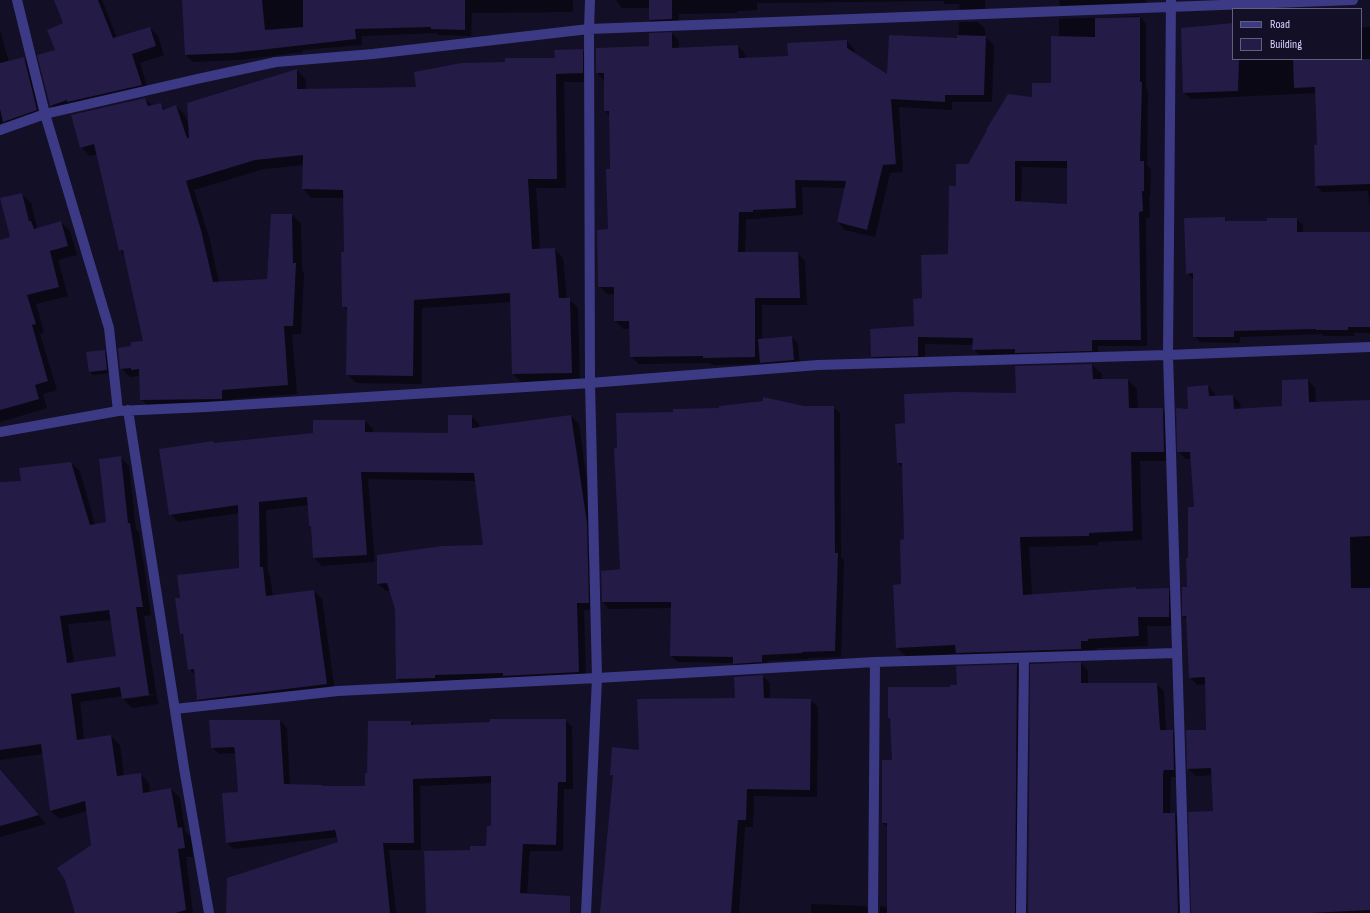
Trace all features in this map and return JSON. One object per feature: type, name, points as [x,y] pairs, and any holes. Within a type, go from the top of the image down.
[{"type":"street","points":[[17,0],[45,114],[109,328],[209,913]]},
{"type":"street","points":[[586,913],[597,678],[590,383],[590,0]]},
{"type":"street","points":[[0,130],[45,114],[276,62],[373,54],[589,29],[1171,3],[1353,0]]},
{"type":"street","points":[[1171,3],[1168,355],[1185,913]]},
{"type":"street","points":[[0,432],[123,410],[206,407],[590,383],[818,366],[1370,347]]},
{"type":"street","points":[[175,709],[338,691],[875,662],[1177,653]]},
{"type":"street","points":[[1021,913],[1024,658]]},
{"type":"street","points":[[873,913],[875,662]]},
{"type":"building","points":[[54,0],[98,0],[113,38],[150,27],[156,46],[132,54],[142,85],[67,102],[67,100],[50,106],[37,55],[55,50],[47,30],[63,23]]},
{"type":"building","points":[[182,0],[262,0],[265,30],[303,27],[303,0],[465,0],[465,30],[431,29],[431,27],[355,29],[356,39],[233,53],[185,55]]},
{"type":"building","points":[[649,0],[672,0],[672,19],[649,20]]},
{"type":"building","points":[[1140,17],[1140,82],[1142,82],[1140,161],[1144,161],[1144,191],[1142,191],[1143,211],[1139,212],[1141,340],[1092,340],[1092,351],[1015,353],[1015,349],[972,350],[973,338],[918,337],[918,356],[871,357],[870,329],[914,326],[913,299],[922,298],[921,255],[948,254],[949,186],[956,186],[956,164],[968,164],[986,130],[1008,94],[1032,97],[1032,83],[1051,83],[1051,36],[1095,37],[1095,18]],"holes":[[[1015,161],[1067,161],[1067,204],[1015,201]]]},
{"type":"building","points":[[1232,23],[1232,60],[1239,60],[1238,91],[1183,93],[1181,28]]},
{"type":"building","points":[[672,32],[672,48],[738,45],[739,58],[788,56],[787,43],[847,40],[847,48],[887,74],[889,35],[957,38],[957,35],[986,36],[984,95],[945,95],[945,102],[891,99],[896,164],[883,165],[867,230],[837,222],[846,181],[795,180],[796,208],[739,212],[738,252],[798,252],[800,298],[755,298],[755,357],[630,357],[629,321],[614,321],[614,287],[598,287],[597,230],[608,229],[606,169],[610,169],[609,111],[604,111],[604,73],[596,73],[596,48],[649,46],[649,33]]},
{"type":"building","points":[[583,49],[583,73],[556,74],[557,179],[528,179],[532,249],[555,248],[559,298],[570,298],[572,373],[512,374],[510,293],[414,300],[413,376],[346,375],[347,307],[342,307],[341,252],[344,252],[343,190],[302,189],[303,155],[255,160],[186,181],[201,230],[213,282],[267,279],[271,214],[292,214],[293,263],[296,263],[293,326],[284,326],[288,385],[222,390],[222,399],[140,400],[139,369],[120,369],[118,348],[131,346],[131,342],[143,341],[123,250],[119,251],[94,144],[80,148],[71,115],[145,98],[148,106],[161,103],[163,110],[176,105],[187,138],[189,138],[187,103],[297,69],[297,89],[416,87],[414,72],[461,63],[505,62],[505,58],[555,58],[554,50]]},
{"type":"building","points":[[24,57],[37,110],[3,122],[0,109],[0,63]]},
{"type":"building","points":[[1370,59],[1370,184],[1315,186],[1314,145],[1317,145],[1315,87],[1294,88],[1293,60]]},
{"type":"building","points":[[22,193],[29,221],[31,221],[34,229],[61,221],[68,246],[50,251],[59,287],[27,295],[36,324],[32,325],[48,381],[35,385],[39,399],[0,410],[0,240],[10,237],[0,198]]},
{"type":"building","points":[[1225,217],[1225,221],[1267,221],[1267,218],[1297,218],[1297,232],[1370,232],[1370,327],[1348,327],[1348,330],[1316,329],[1234,331],[1234,337],[1193,337],[1193,273],[1186,274],[1184,218]]},
{"type":"building","points":[[792,336],[794,360],[760,363],[758,339]]},
{"type":"building","points":[[105,350],[107,370],[89,372],[86,352]]},
{"type":"building","points":[[1092,364],[1093,379],[1128,379],[1129,408],[1163,408],[1164,452],[1131,452],[1133,531],[1089,533],[1089,536],[1020,537],[1023,595],[1136,587],[1136,589],[1169,588],[1169,617],[1138,617],[1139,636],[1088,639],[1088,641],[1081,641],[1081,649],[956,653],[955,645],[896,648],[893,585],[901,584],[900,540],[904,539],[902,463],[897,463],[895,424],[905,423],[904,394],[956,392],[1016,393],[1015,366]]},
{"type":"building","points":[[1308,379],[1309,402],[1370,400],[1370,536],[1350,537],[1351,588],[1370,588],[1370,910],[1310,913],[1191,913],[1188,812],[1213,811],[1211,768],[1187,769],[1186,730],[1206,730],[1205,677],[1189,678],[1186,616],[1182,616],[1182,587],[1187,587],[1186,558],[1188,558],[1188,507],[1194,507],[1190,452],[1177,452],[1176,408],[1188,409],[1187,387],[1208,385],[1209,396],[1233,395],[1234,409],[1282,406],[1282,380]]},
{"type":"building","points":[[763,397],[804,406],[834,406],[835,553],[838,553],[835,651],[762,655],[762,662],[733,664],[733,657],[670,656],[671,602],[602,602],[601,571],[620,569],[614,448],[617,448],[616,413],[673,412],[673,409],[719,408],[719,406],[763,401]]},
{"type":"building","points":[[448,415],[472,415],[472,428],[571,415],[587,523],[589,603],[577,603],[579,672],[503,676],[503,673],[435,675],[435,678],[396,679],[395,609],[387,583],[377,584],[377,555],[442,546],[483,545],[474,473],[361,472],[367,555],[313,558],[307,497],[259,502],[260,567],[263,567],[266,596],[314,590],[327,684],[197,700],[194,669],[188,670],[183,634],[180,634],[175,598],[180,598],[177,575],[239,568],[238,505],[169,515],[159,449],[213,441],[214,443],[313,433],[313,420],[365,420],[365,432],[448,433]]},
{"type":"building","points":[[121,456],[128,523],[130,523],[143,607],[136,607],[149,695],[122,699],[120,687],[71,694],[77,740],[111,735],[117,776],[141,773],[143,793],[171,788],[178,828],[182,827],[185,848],[178,849],[186,910],[175,913],[75,913],[65,880],[57,868],[91,845],[85,801],[50,811],[41,744],[0,750],[0,482],[21,481],[19,468],[71,462],[90,525],[106,522],[99,459]],"holes":[[[109,610],[116,656],[67,663],[60,616]]]},
{"type":"building","points":[[1081,662],[1081,683],[1157,683],[1160,730],[1173,730],[1174,770],[1164,770],[1163,773],[1163,813],[1175,813],[1178,913],[1028,913],[1030,664]]},
{"type":"building","points":[[1017,664],[1015,913],[887,913],[887,823],[882,823],[882,760],[892,760],[890,718],[888,718],[888,687],[950,687],[950,685],[957,685],[956,666]]},
{"type":"building","points":[[763,675],[764,698],[811,699],[810,790],[747,789],[746,820],[738,820],[731,913],[600,913],[613,775],[610,775],[612,747],[639,750],[637,699],[735,698],[734,677]]},
{"type":"building","points":[[490,719],[566,719],[566,782],[558,782],[556,845],[523,844],[520,893],[570,896],[570,913],[426,913],[424,851],[470,850],[470,846],[486,846],[487,826],[491,826],[491,776],[413,779],[414,843],[383,843],[390,913],[226,913],[227,878],[338,842],[335,830],[226,843],[222,793],[238,792],[235,752],[234,747],[211,748],[209,720],[280,720],[284,784],[365,786],[365,773],[367,773],[368,721],[411,721],[411,725],[490,722]]},
{"type":"building","points":[[0,769],[39,815],[0,826]]}]
